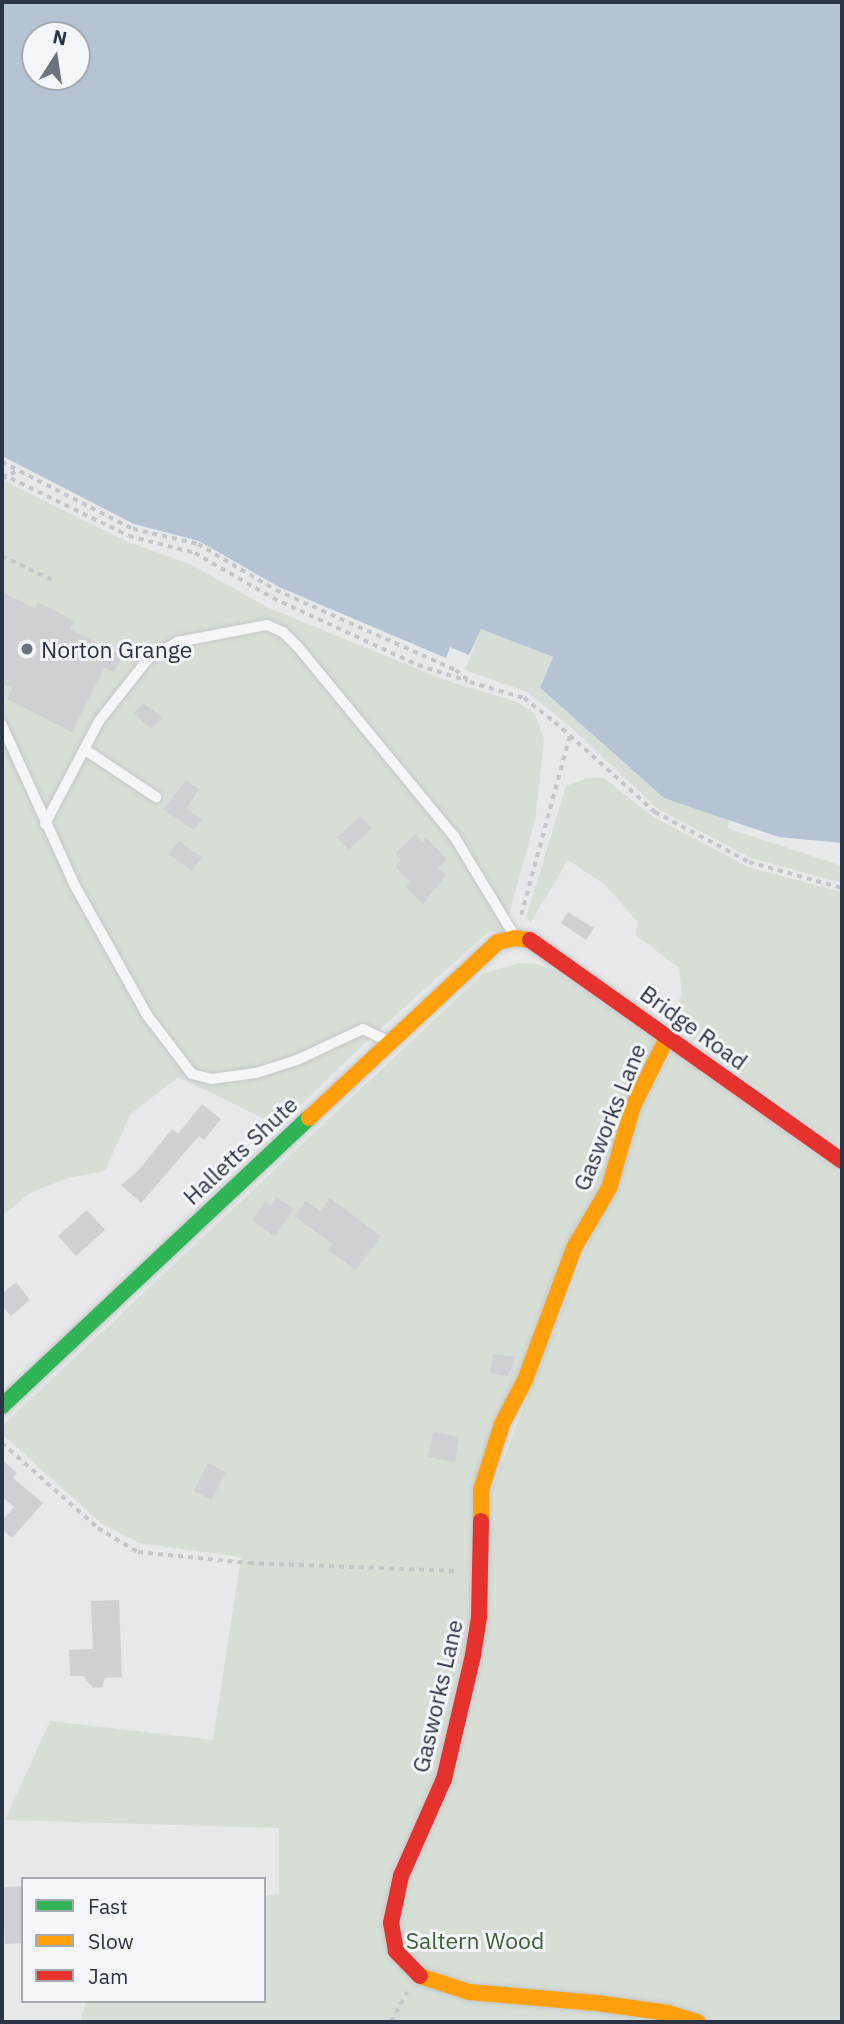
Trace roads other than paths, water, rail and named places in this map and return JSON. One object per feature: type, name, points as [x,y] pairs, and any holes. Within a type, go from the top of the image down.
[{"type":"street","name":"Bridge Road","points":[[516,937],[533,940],[842,1161]]},
{"type":"street","name":"Halletts Shute","points":[[2,1406],[498,942],[516,937]]},
{"type":"street","name":"Gasworks Lane","points":[[668,1036],[633,1106],[610,1188],[573,1248],[525,1380],[502,1424],[481,1490],[479,1618],[453,1744],[444,1779],[401,1876],[391,1923],[396,1951],[416,1975],[469,1992],[597,2003],[668,2013],[698,2022]]},
{"type":"lane","points":[[45,824],[99,721],[148,659],[177,642],[267,625],[283,632],[298,647],[454,836],[516,937]]},
{"type":"lane","points":[[2,725],[45,824],[128,983],[147,1015],[192,1074],[212,1079],[256,1073],[296,1060],[363,1029],[390,1042]]},
{"type":"lane","points":[[84,749],[156,797]]},
{"type":"water","points":[[2,2],[842,2],[842,843],[779,837],[664,798],[540,688],[553,657],[481,629],[469,655],[450,647],[446,658],[279,587],[199,541],[134,524],[2,456]]},
{"type":"place","name":"Norton Grange","points":[[27,649]]},
{"type":"park label","name":"Saltern Wood","points":[[475,1940]]}]
